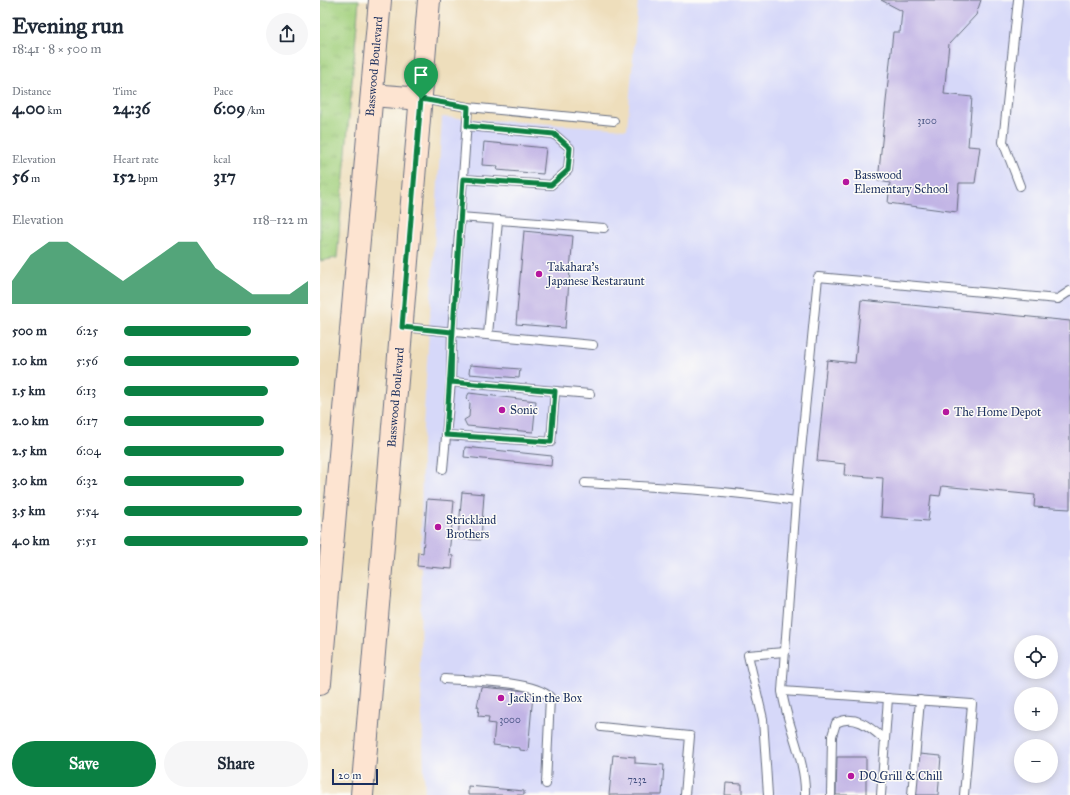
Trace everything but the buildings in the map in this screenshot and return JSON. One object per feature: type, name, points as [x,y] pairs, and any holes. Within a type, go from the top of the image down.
[{"type":"main road","name":"Basswood Boulevard","points":[[320,683],[380,0]]},
{"type":"main road","name":"Basswood Boulevard","points":[[362,795],[429,0]]},
{"type":"main road","points":[[372,95],[421,99]]},
{"type":"lane","points":[[1018,0],[1003,142],[1020,186]]},
{"type":"lane","points":[[421,99],[468,107],[614,121]]},
{"type":"lane","points":[[444,469],[451,382],[452,332],[468,107]]},
{"type":"lane","points":[[463,179],[551,185],[568,170],[570,148],[554,134],[467,126]]},
{"type":"lane","points":[[460,217],[604,228]]},
{"type":"lane","points":[[488,335],[498,220]]},
{"type":"lane","points":[[805,795],[803,770],[785,712],[782,691],[796,501],[818,277],[1058,299],[1070,291]]},
{"type":"lane","points":[[402,327],[593,345]]},
{"type":"lane","points":[[451,382],[590,394]]},
{"type":"lane","points":[[446,435],[551,442],[555,391]]},
{"type":"lane","points":[[585,483],[645,486],[796,501]]},
{"type":"lane","points":[[768,795],[763,719],[748,655],[784,652]]},
{"type":"lane","points":[[445,679],[531,686],[545,692],[550,697],[546,784]]},
{"type":"lane","points":[[782,691],[972,704],[964,795]]},
{"type":"lane","points":[[881,795],[888,698]]},
{"type":"lane","points":[[912,795],[920,700]]},
{"type":"lane","points":[[831,795],[832,736],[836,723],[843,720],[856,721],[868,725],[885,740]]},
{"type":"lane","points":[[601,727],[690,736],[685,795]]},
{"type":"shaded area","points":[[638,0],[1070,0],[1070,795],[425,795],[420,666],[422,445],[442,117],[627,129]]},
{"type":"green space","points":[[320,0],[359,0],[337,258],[320,261]]},
{"type":"place","name":"Basswood Elementary School","points":[[846,182]]},
{"type":"place","name":"Takahara's Japanese Restaraunt","points":[[539,274]]},
{"type":"place","name":"Sonic","points":[[502,410]]},
{"type":"place","name":"The Home Depot","points":[[946,412]]},
{"type":"place","name":"Strickland Brothers","points":[[438,527]]},
{"type":"place","name":"Jack in the Box","points":[[501,698]]},
{"type":"place","name":"DQ Grill & Chill","points":[[851,776]]},
{"type":"route","points":[[421,99],[402,327],[452,332],[451,382],[555,391],[551,442],[446,435],[451,382],[452,332],[463,179],[551,185],[568,170],[570,148],[554,134],[467,126],[468,107],[421,99]]}]
